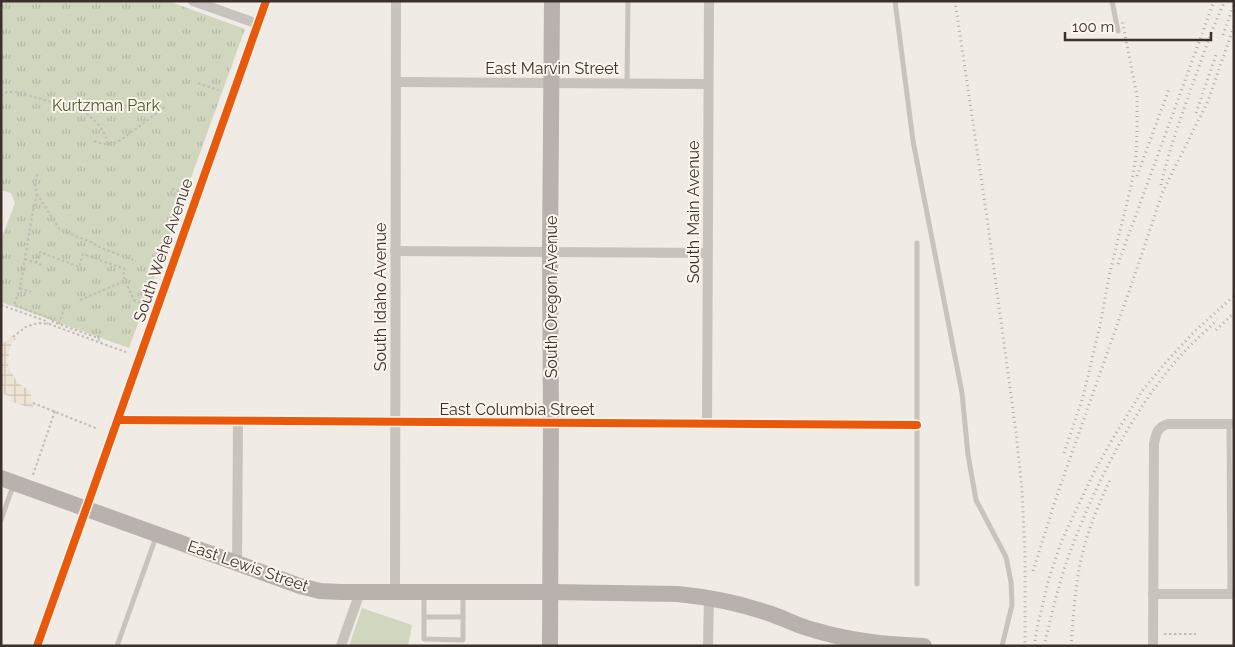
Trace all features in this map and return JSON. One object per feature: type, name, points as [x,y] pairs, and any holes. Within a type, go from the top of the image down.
[{"type":"main road","name":"South Oregon Avenue","points":[[550,646],[552,1]]},
{"type":"main road","name":"East Lewis Street","points":[[8,480],[311,589],[329,592],[678,594],[709,598],[753,608],[813,630],[836,636],[882,644],[924,646]]},
{"type":"street","points":[[193,1],[258,24]]},
{"type":"street","name":"South Wehe Avenue","points":[[36,646],[266,1]]},
{"type":"street","name":"South Idaho Avenue","points":[[395,592],[396,1]]},
{"type":"street","name":"South Main Avenue","points":[[707,424],[709,1]]},
{"type":"street","name":"East Marvin Street","points":[[396,82],[708,84]]},
{"type":"street","points":[[395,251],[708,253]]},
{"type":"street","name":"East Columbia Street","points":[[118,420],[917,425]]},
{"type":"street","points":[[237,563],[238,421]]},
{"type":"street","points":[[1153,646],[1154,444],[1157,430],[1168,424],[1231,424]]},
{"type":"street","points":[[341,646],[360,592]]},
{"type":"street","points":[[1153,594],[1232,594]]},
{"type":"street","points":[[708,646],[709,598]]},
{"type":"lane","points":[[626,84],[628,1]]},
{"type":"lane","points":[[895,1],[913,141],[962,393],[968,455],[976,500],[1006,558],[1012,582],[1012,605],[1002,646]]},
{"type":"lane","points":[[1112,1],[1118,31]]},
{"type":"lane","points":[[916,243],[917,584]]},
{"type":"lane","points":[[1231,424],[1232,594]]},
{"type":"lane","points":[[1,520],[8,480]]},
{"type":"lane","points":[[117,646],[157,534]]},
{"type":"lane","points":[[424,592],[424,639],[462,640],[463,592]]},
{"type":"lane","points":[[424,617],[463,617]]},
{"type":"path","points":[[198,83],[221,91]]},
{"type":"path","points":[[1,96],[7,92],[16,92],[80,110],[89,115],[98,124],[108,144]]},
{"type":"path","points":[[94,141],[108,144],[115,143],[166,106]]},
{"type":"path","points":[[37,174],[35,183],[37,194],[60,230],[136,261]]},
{"type":"path","points":[[172,189],[184,193]]},
{"type":"path","points":[[37,194],[20,288],[14,305],[50,318],[53,322],[98,338],[101,343]]},
{"type":"path","points":[[36,263],[40,252],[79,267],[83,254],[125,270],[123,276],[134,300],[144,304]]},
{"type":"path","points":[[25,259],[42,265]]},
{"type":"path","points":[[80,300],[125,281]]},
{"type":"path","points":[[20,288],[31,292]]},
{"type":"path","points":[[1,305],[46,321],[48,324]]},
{"type":"path","points":[[59,324],[65,306]]},
{"type":"path","points":[[13,337],[26,326],[40,323],[48,324],[126,352]]},
{"type":"path","points":[[98,338],[101,330]]},
{"type":"path","points":[[33,403],[98,429]]},
{"type":"path","points":[[33,475],[55,411]]},
{"type":"path","points":[[1164,634],[1196,634]]},
{"type":"green space","name":"Kurtzman Park","points":[[1,1],[168,1],[245,29],[129,348],[1,302],[1,240],[15,203],[11,193],[1,190]]},
{"type":"green space","points":[[362,608],[412,625],[408,646],[349,646]]},
{"type":"shaded area","points":[[12,336],[16,339],[12,342],[9,351],[8,366],[19,384],[30,391],[34,409],[10,401],[11,397],[1,393],[1,345]]},
{"type":"railway","points":[[955,1],[1016,432],[1022,490],[1025,554],[1025,646]]},
{"type":"railway","points":[[1118,264],[1214,1]]},
{"type":"railway","points":[[1161,185],[1171,146],[1184,108],[1225,1]]},
{"type":"railway","points":[[1223,35],[1234,4]]},
{"type":"railway","points":[[1064,453],[1083,397],[1131,186],[1136,156],[1137,96],[1122,20]]},
{"type":"railway","points":[[1033,571],[1056,498],[1163,191],[1208,101],[1234,26]]},
{"type":"railway","points":[[1196,113],[1217,52]]},
{"type":"railway","points":[[1137,176],[1169,89]]},
{"type":"railway","points":[[1034,646],[1049,578],[1062,540],[1094,472],[1112,440],[1142,391],[1167,361],[1196,330],[1234,296]]},
{"type":"railway","points":[[1216,330],[1234,313]]},
{"type":"railway","points":[[1044,646],[1068,558],[1089,504],[1102,477],[1131,425],[1164,376],[1186,350],[1217,320]]},
{"type":"railway","points":[[1071,646],[1075,594],[1082,553],[1092,521],[1110,480]]},
{"type":"cycle path","points":[[37,646],[266,1]]},
{"type":"cycle path","points":[[118,420],[917,425]]}]
